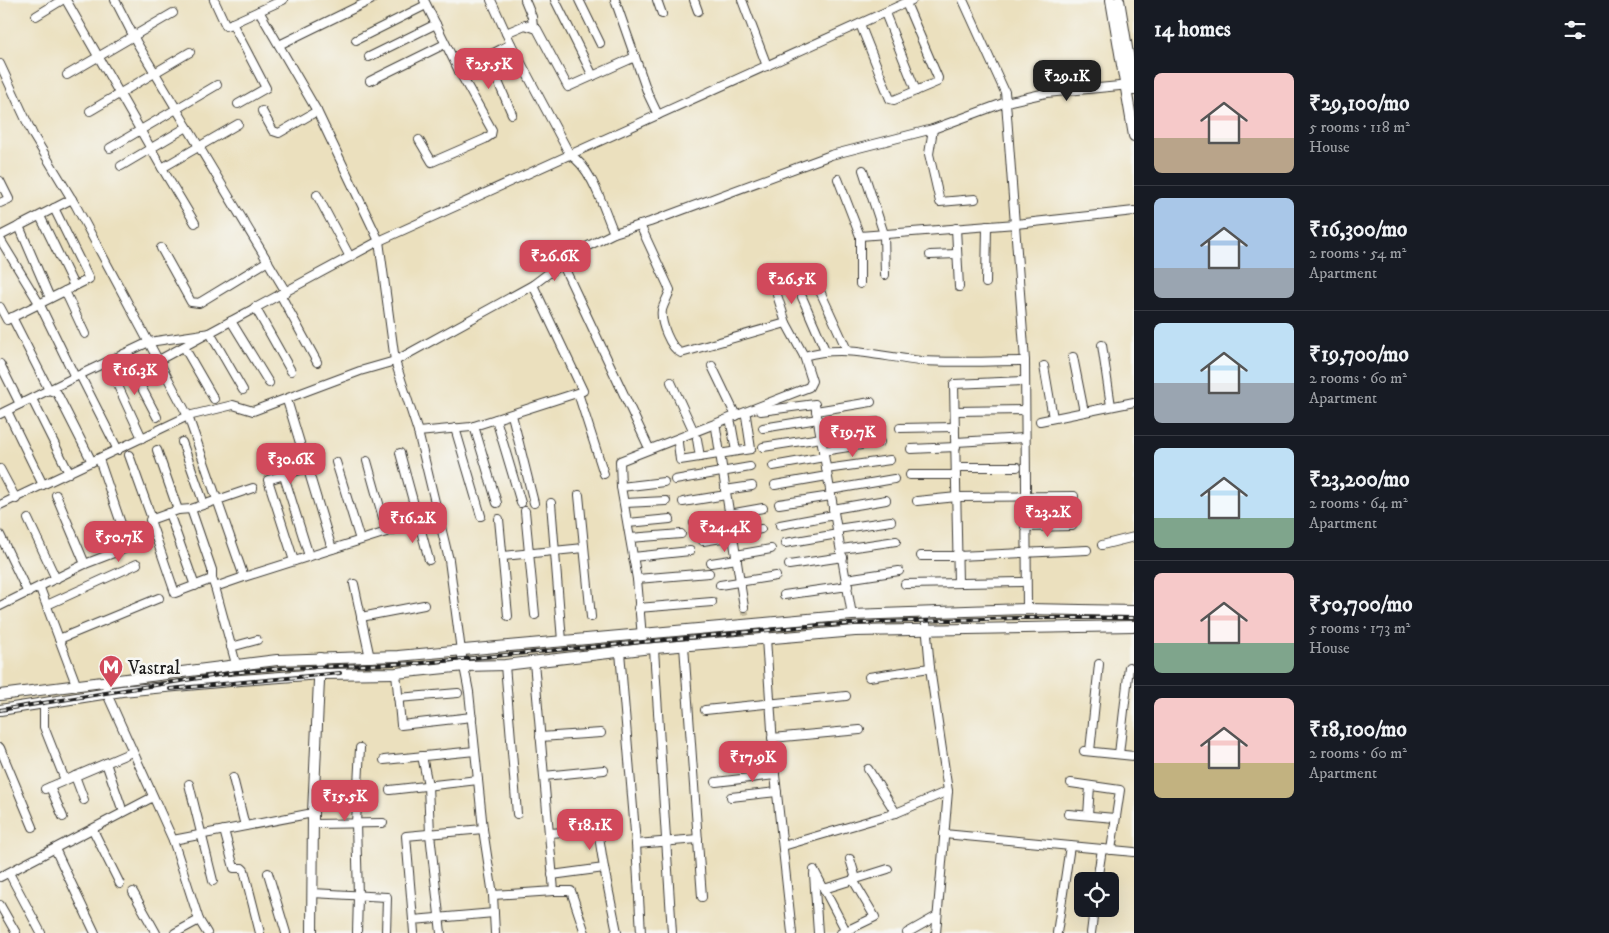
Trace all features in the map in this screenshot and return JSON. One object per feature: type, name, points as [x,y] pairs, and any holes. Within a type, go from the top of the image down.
[{"type":"main road","points":[[1111,0],[1132,86]]},
{"type":"main road","points":[[1119,0],[1132,86],[1134,136]]},
{"type":"main road","points":[[0,695],[236,664],[320,658],[370,658],[461,651],[747,622],[852,615],[1027,609],[1134,612]]},
{"type":"main road","points":[[0,710],[107,694],[241,680],[320,674],[396,673],[464,666],[505,665],[766,638],[926,628],[1134,626]]},
{"type":"main road","points":[[312,933],[312,824],[320,658]]},
{"type":"street","points":[[36,16],[64,0],[195,223]]},
{"type":"street","points":[[115,0],[186,127],[268,262],[317,362]]},
{"type":"street","points":[[214,0],[226,26],[283,0]]},
{"type":"street","points":[[279,45],[370,0]]},
{"type":"street","points":[[491,0],[511,44],[570,155],[584,165],[614,233]]},
{"type":"street","points":[[525,0],[532,17],[533,26]]},
{"type":"street","points":[[555,0],[593,76]]},
{"type":"street","points":[[579,0],[600,43]]},
{"type":"street","points":[[615,0],[658,115]]},
{"type":"street","points":[[657,0],[662,14]]},
{"type":"street","points":[[694,0],[698,11]]},
{"type":"street","points":[[742,0],[767,66]]},
{"type":"street","points":[[963,0],[1005,92],[1025,361],[1025,551],[1027,609]]},
{"type":"street","points":[[159,360],[380,241],[885,12],[909,2],[938,78],[937,82],[894,100],[890,98],[860,24]]},
{"type":"street","points":[[356,40],[425,3],[459,71],[492,130],[485,140],[432,162],[419,140]]},
{"type":"street","points":[[259,11],[317,112],[380,241],[395,361],[418,432],[449,560],[472,717],[482,829],[493,895],[495,933]]},
{"type":"street","points":[[67,74],[173,12]]},
{"type":"street","points":[[885,12],[916,91]]},
{"type":"street","points":[[232,23],[266,88],[238,104]]},
{"type":"street","points":[[369,57],[436,24]]},
{"type":"street","points":[[506,33],[525,25],[533,26],[537,29],[568,87],[635,57]]},
{"type":"street","points":[[370,81],[446,44]]},
{"type":"street","points":[[459,71],[511,44]]},
{"type":"street","points":[[90,111],[190,52]]},
{"type":"street","points":[[487,56],[512,114]]},
{"type":"street","points":[[0,64],[33,135],[72,199],[188,416],[244,577]]},
{"type":"street","points":[[110,148],[217,85]]},
{"type":"street","points":[[0,505],[188,416],[234,405],[253,411],[287,400],[360,371],[395,361],[534,285],[580,250],[614,233],[831,155],[933,129],[1006,102],[1046,93],[1132,86]]},
{"type":"street","points":[[262,111],[273,131],[279,133],[317,112]]},
{"type":"street","points":[[162,168],[238,124]]},
{"type":"street","points":[[121,166],[186,127]]},
{"type":"street","points":[[933,129],[929,154],[940,202],[975,199]]},
{"type":"street","points":[[864,170],[884,234],[885,275]]},
{"type":"street","points":[[838,179],[860,236],[860,284]]},
{"type":"street","points":[[0,181],[9,198],[0,202]]},
{"type":"street","points":[[317,195],[350,257]]},
{"type":"street","points":[[72,199],[0,237],[39,303],[118,450]]},
{"type":"street","points":[[0,307],[7,320],[89,279],[54,208]]},
{"type":"street","points":[[860,236],[1016,224],[1134,211]]},
{"type":"street","points":[[40,216],[74,286]]},
{"type":"street","points":[[640,225],[670,290],[662,312],[668,340],[674,350],[681,353],[786,323]]},
{"type":"street","points":[[19,226],[50,298]]},
{"type":"street","points":[[986,283],[987,226]]},
{"type":"street","points":[[956,228],[959,287]]},
{"type":"street","points":[[160,248],[191,302],[194,303],[199,303],[268,262]]},
{"type":"street","points":[[930,256],[957,254]]},
{"type":"street","points":[[562,262],[649,448]]},
{"type":"street","points":[[418,432],[474,426],[583,391],[534,285]]},
{"type":"street","points":[[819,289],[847,350]]},
{"type":"street","points":[[65,291],[85,334]]},
{"type":"street","points":[[672,933],[649,649],[641,634],[637,579],[621,487],[620,461],[649,448],[696,435],[809,387],[812,381],[804,356],[786,323],[777,295]]},
{"type":"street","points":[[802,297],[825,350]]},
{"type":"street","points":[[255,307],[291,371]]},
{"type":"street","points":[[0,606],[40,588],[85,564],[129,546],[96,461],[57,393],[49,390],[12,318]]},
{"type":"street","points":[[231,321],[269,384]]},
{"type":"street","points":[[43,485],[3,412],[149,342],[210,333]]},
{"type":"street","points":[[210,333],[243,390]]},
{"type":"street","points":[[1102,345],[1111,406]]},
{"type":"street","points":[[184,347],[214,399]]},
{"type":"street","points":[[804,356],[825,350],[847,350],[922,361],[1025,361]]},
{"type":"street","points":[[124,354],[157,417]]},
{"type":"street","points":[[1073,357],[1084,412]]},
{"type":"street","points":[[107,362],[142,438]]},
{"type":"street","points":[[0,364],[20,404]]},
{"type":"street","points":[[712,366],[734,419],[736,451]]},
{"type":"street","points":[[1044,366],[1053,418]]},
{"type":"street","points":[[958,583],[954,384],[1024,381]]},
{"type":"street","points":[[671,382],[696,435],[700,457]]},
{"type":"street","points":[[578,393],[604,474]]},
{"type":"street","points":[[32,398],[69,472]]},
{"type":"street","points":[[287,400],[332,549]]},
{"type":"street","points":[[763,428],[871,402]]},
{"type":"street","points":[[1040,421],[1134,402]]},
{"type":"street","points":[[761,411],[815,404],[852,615]]},
{"type":"street","points":[[955,411],[1025,410]]},
{"type":"street","points":[[512,415],[534,503]]},
{"type":"street","points":[[678,443],[680,460],[751,449],[746,416]]},
{"type":"street","points":[[496,420],[523,507],[534,615]]},
{"type":"street","points":[[763,448],[878,422]]},
{"type":"street","points":[[474,426],[497,503]]},
{"type":"street","points":[[900,428],[955,427]]},
{"type":"street","points":[[455,428],[481,516]]},
{"type":"street","points":[[716,428],[744,607]]},
{"type":"street","points":[[912,449],[1025,438]]},
{"type":"street","points":[[182,442],[204,504]]},
{"type":"street","points":[[773,466],[880,442]]},
{"type":"street","points":[[157,450],[178,510]]},
{"type":"street","points":[[400,454],[429,560]]},
{"type":"street","points":[[129,455],[152,519],[150,520],[175,594],[195,586],[244,577],[437,516]]},
{"type":"street","points":[[775,484],[890,460]]},
{"type":"street","points":[[336,462],[360,540]]},
{"type":"street","points":[[367,462],[387,532]]},
{"type":"street","points":[[675,480],[750,467]]},
{"type":"street","points":[[910,476],[1017,467]]},
{"type":"street","points":[[294,561],[268,480],[307,468]]},
{"type":"street","points":[[0,469],[16,499]]},
{"type":"street","points":[[284,476],[309,556]]},
{"type":"street","points":[[779,504],[894,479]]},
{"type":"street","points":[[621,487],[664,482]]},
{"type":"street","points":[[683,502],[752,486]]},
{"type":"street","points":[[152,519],[178,510],[191,509],[216,498],[253,488]]},
{"type":"street","points":[[579,494],[591,617]]},
{"type":"street","points":[[56,495],[85,564]]},
{"type":"street","points":[[917,501],[957,497],[1074,496]]},
{"type":"street","points":[[780,525],[886,500]]},
{"type":"street","points":[[625,503],[666,501]]},
{"type":"street","points":[[551,503],[562,641]]},
{"type":"street","points":[[694,523],[763,508]]},
{"type":"street","points":[[191,509],[212,570],[236,664]]},
{"type":"street","points":[[169,513],[195,586]]},
{"type":"street","points":[[628,523],[670,518]]},
{"type":"street","points":[[28,519],[56,579]]},
{"type":"street","points":[[499,519],[508,616]]},
{"type":"street","points":[[785,543],[891,521]]},
{"type":"street","points":[[1025,527],[1072,526]]},
{"type":"street","points":[[703,541],[761,529]]},
{"type":"street","points":[[630,538],[680,534]]},
{"type":"street","points":[[0,535],[28,593]]},
{"type":"street","points":[[1102,545],[1134,537]]},
{"type":"street","points":[[790,565],[896,542]]},
{"type":"street","points":[[503,556],[584,548]]},
{"type":"street","points":[[712,563],[771,549]]},
{"type":"street","points":[[921,556],[1087,550]]},
{"type":"street","points":[[633,557],[690,551]]},
{"type":"street","points":[[47,605],[137,564]]},
{"type":"street","points":[[784,596],[899,571]]},
{"type":"street","points":[[637,579],[709,573]]},
{"type":"street","points":[[720,586],[776,576]]},
{"type":"street","points":[[905,584],[1021,582]]},
{"type":"street","points":[[354,584],[370,658]]},
{"type":"street","points":[[40,588],[76,684]]},
{"type":"street","points":[[59,639],[159,598]]},
{"type":"street","points":[[638,608],[712,602]]},
{"type":"street","points":[[361,617],[424,604]]},
{"type":"street","points":[[926,612],[930,668],[948,791],[936,933]]},
{"type":"street","points":[[766,622],[769,705],[792,933]]},
{"type":"street","points":[[231,646],[257,640]]},
{"type":"street","points":[[684,646],[702,897]]},
{"type":"street","points":[[620,652],[636,844],[641,933]]},
{"type":"street","points":[[534,662],[554,891]]},
{"type":"street","points":[[1099,664],[1087,751],[1134,756]]},
{"type":"street","points":[[505,665],[517,814]]},
{"type":"street","points":[[1120,754],[1129,667]]},
{"type":"street","points":[[869,677],[930,668]]},
{"type":"street","points":[[396,673],[401,725],[472,717]]},
{"type":"street","points":[[106,680],[107,694],[173,840],[199,920],[207,933]]},
{"type":"street","points":[[398,698],[458,693]]},
{"type":"street","points":[[705,710],[846,696]]},
{"type":"street","points":[[44,706],[44,727],[65,780]]},
{"type":"street","points":[[772,738],[860,730]]},
{"type":"street","points":[[540,737],[601,733]]},
{"type":"street","points":[[0,748],[34,827]]},
{"type":"street","points":[[357,933],[356,823],[360,748]]},
{"type":"street","points":[[384,760],[475,751]]},
{"type":"street","points":[[62,817],[47,788],[132,752]]},
{"type":"street","points":[[422,756],[428,785],[430,834],[441,933]]},
{"type":"street","points":[[106,763],[122,806]]},
{"type":"street","points":[[868,769],[896,813]]},
{"type":"street","points":[[544,776],[604,770]]},
{"type":"street","points":[[716,782],[775,775]]},
{"type":"street","points":[[75,776],[84,800]]},
{"type":"street","points":[[233,778],[245,826]]},
{"type":"street","points":[[390,790],[478,780]]},
{"type":"street","points":[[1071,783],[1120,790],[1110,850]]},
{"type":"street","points":[[189,784],[214,881]]},
{"type":"street","points":[[1088,816],[1090,786]]},
{"type":"street","points":[[782,846],[896,813],[948,791]]},
{"type":"street","points":[[731,797],[777,792]]},
{"type":"street","points":[[0,877],[93,830],[152,797]]},
{"type":"street","points":[[173,840],[313,812]]},
{"type":"street","points":[[1068,814],[1115,818]]},
{"type":"street","points":[[312,824],[383,823]]},
{"type":"street","points":[[414,933],[406,836],[482,829]]},
{"type":"street","points":[[93,830],[120,884]]},
{"type":"street","points":[[224,830],[234,868],[242,868],[244,870],[260,933]]},
{"type":"street","points":[[549,833],[598,830],[617,932],[615,933]]},
{"type":"street","points":[[944,834],[1134,852]]},
{"type":"street","points":[[636,844],[698,839]]},
{"type":"street","points":[[1057,933],[1070,846]]},
{"type":"street","points":[[55,848],[95,933]]},
{"type":"street","points":[[1098,872],[1102,849]]},
{"type":"street","points":[[818,933],[814,870],[844,932],[875,917],[855,880],[850,859]]},
{"type":"street","points":[[552,875],[604,868]]},
{"type":"street","points":[[824,889],[888,869]]},
{"type":"street","points":[[9,873],[41,933]]},
{"type":"street","points":[[268,873],[286,933]]},
{"type":"street","points":[[493,895],[571,891],[585,933]]},
{"type":"street","points":[[132,892],[156,933]]},
{"type":"street","points":[[312,893],[387,898],[386,933]]},
{"type":"street","points":[[0,905],[16,933]]},
{"type":"street","points":[[413,920],[494,913]]},
{"type":"street","points":[[907,933],[937,916]]},
{"type":"street","points":[[1091,933],[1093,917]]},
{"type":"street","points":[[175,933],[199,920]]},
{"type":"tunnel","points":[[744,607],[746,619]]},
{"type":"railway","points":[[0,710],[230,673],[284,668],[420,663],[812,626],[1018,618],[1134,618]]},
{"type":"railway","points":[[170,689],[340,673]]},
{"type":"place","name":"Vastral","points":[[111,688]]}]
